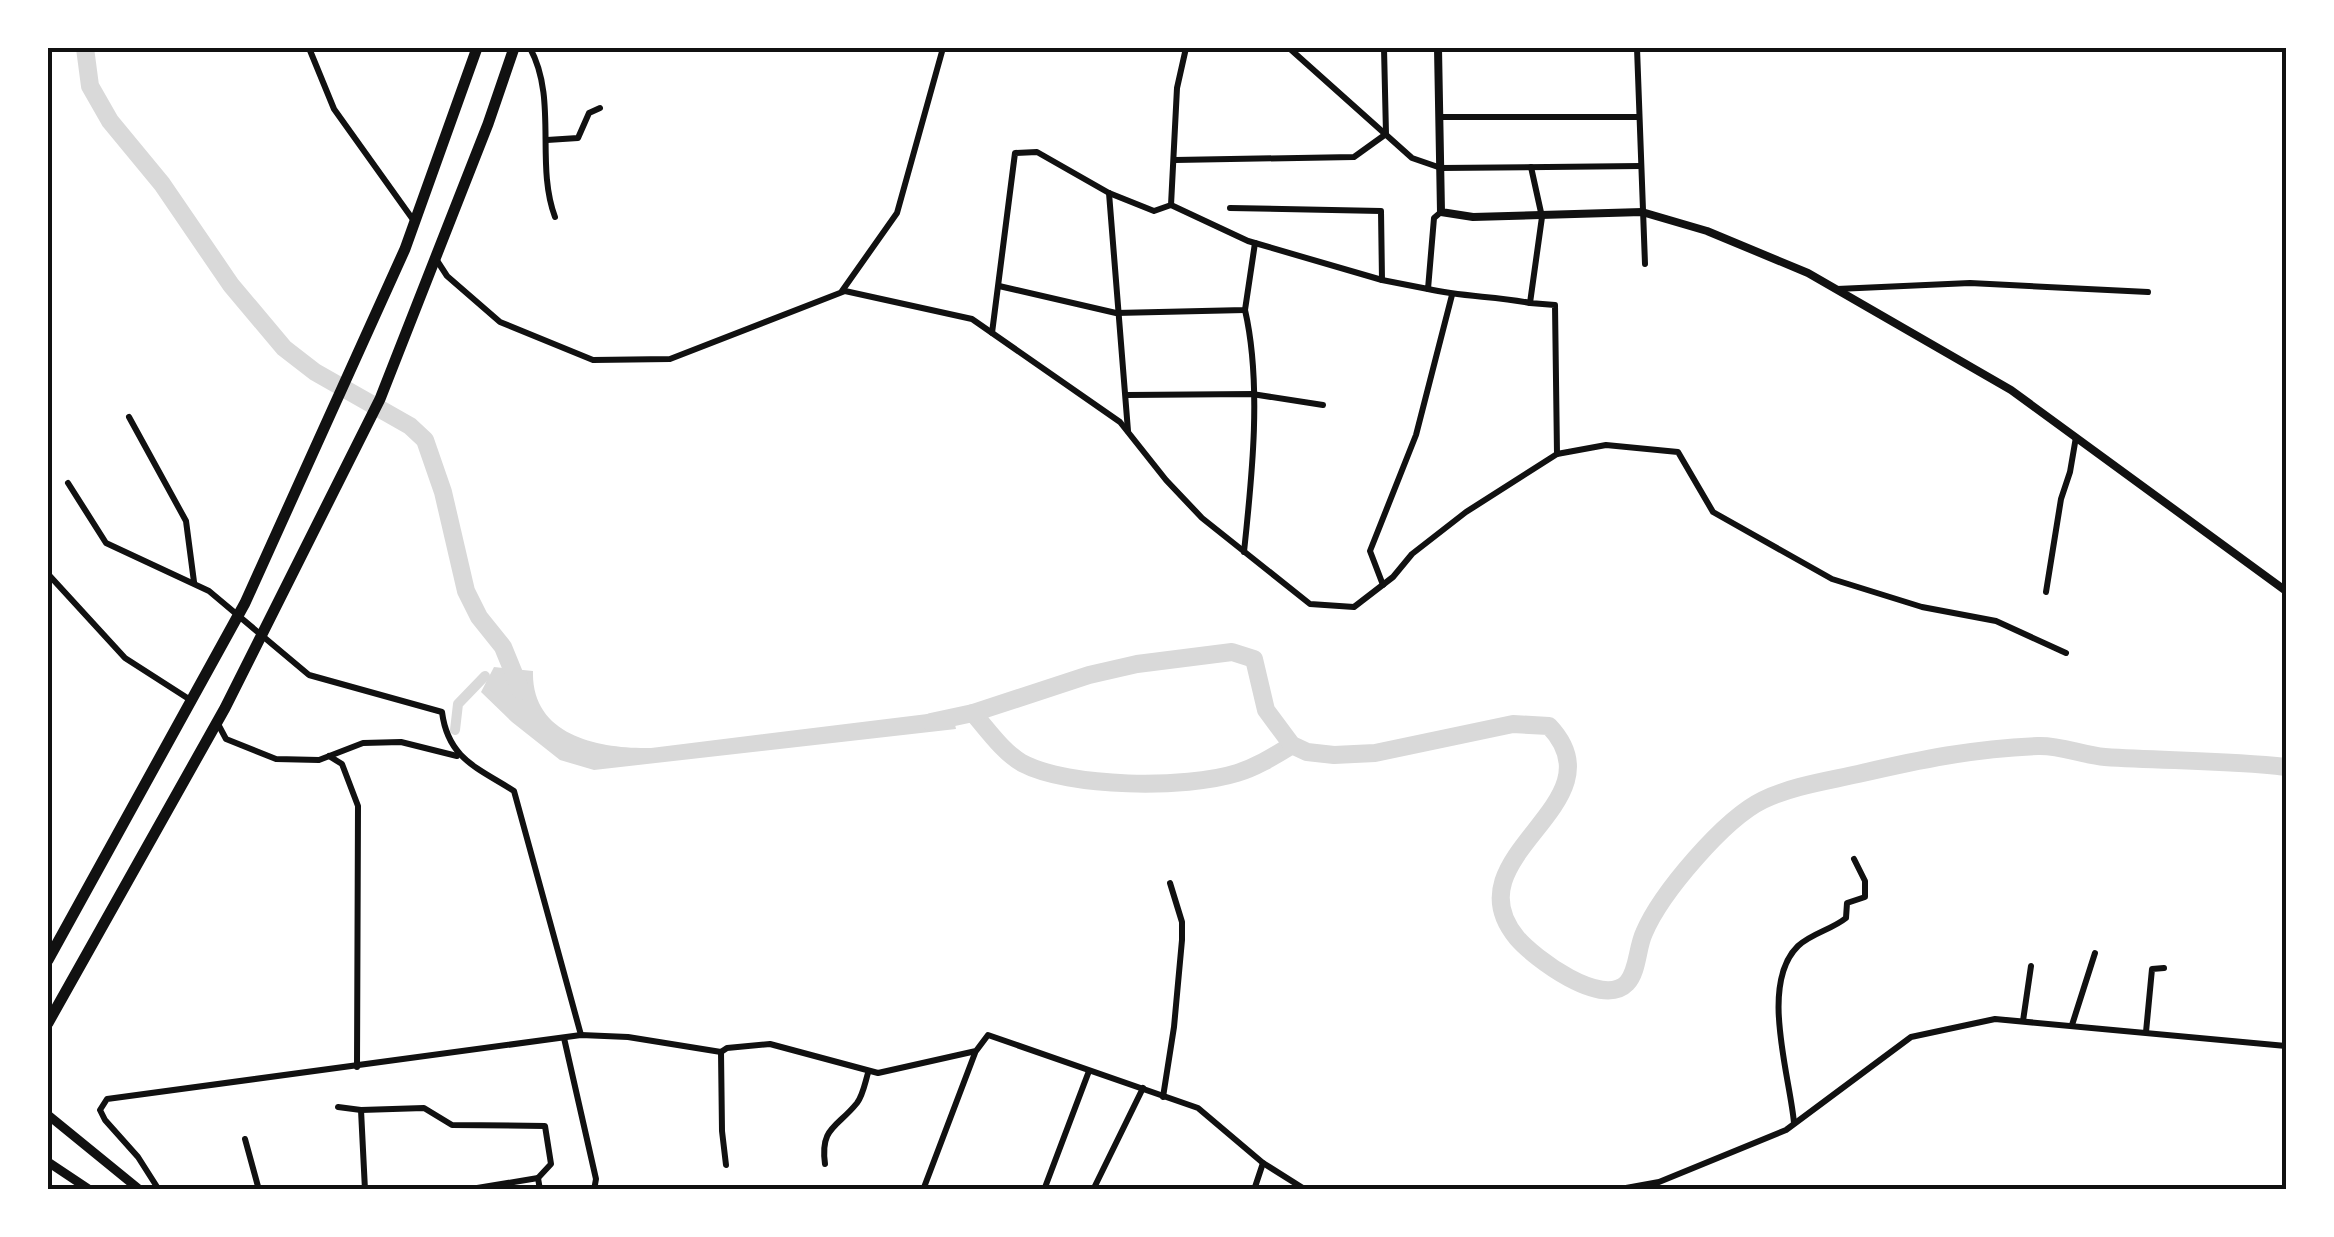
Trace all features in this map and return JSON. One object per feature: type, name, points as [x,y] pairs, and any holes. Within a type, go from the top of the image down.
[{"type":"highway","points":[[48,960],[240,614],[354,366],[415,222],[477,48]]},
{"type":"highway","points":[[48,1023],[217,722],[359,443],[436,258],[514,48]]},
{"type":"main road","points":[[48,1115],[140,1190]]},
{"type":"main road","points":[[48,1162],[90,1190]]},
{"type":"street","points":[[309,48],[334,109],[415,222]]},
{"type":"street","points":[[530,48],[537,60],[547,140],[545,190],[554,216]]},
{"type":"street","points":[[841,292],[898,213],[943,48]]},
{"type":"street","points":[[1171,205],[1177,88],[1186,48]]},
{"type":"street","points":[[1384,48],[1386,134]]},
{"type":"street","points":[[1438,48],[1441,212]]},
{"type":"street","points":[[1637,48],[1645,264]]},
{"type":"street","points":[[1292,49],[1412,158],[1440,168],[1640,166]]},
{"type":"street","points":[[547,140],[578,138],[590,113],[600,108]]},
{"type":"street","points":[[1440,116],[1639,117]]},
{"type":"street","points":[[1175,160],[1354,157],[1386,134]]},
{"type":"street","points":[[992,333],[1015,154],[1038,152],[1109,193],[1154,211],[1171,205],[1255,244],[1382,280],[1452,295],[1496,296],[1555,305],[1557,454]]},
{"type":"street","points":[[1530,303],[1542,217],[1531,167]]},
{"type":"street","points":[[1109,193],[1128,431]]},
{"type":"street","points":[[1230,208],[1381,212],[1382,280]]},
{"type":"street","points":[[1428,289],[1434,218],[1441,212],[1473,217],[1642,212],[1708,232],[1808,272],[2011,390],[2286,591]]},
{"type":"street","points":[[1244,553],[1254,464],[1250,332],[1245,310],[1255,244]]},
{"type":"street","points":[[436,258],[447,276],[500,322],[593,360],[670,359],[841,292],[972,318],[1120,422],[1190,506],[1310,604],[1354,606],[1466,512],[1557,454],[1606,444],[1678,452],[1713,512],[1832,579],[1922,606],[1996,621],[2066,654]]},
{"type":"street","points":[[1837,289],[1970,283],[2148,292]]},
{"type":"street","points":[[999,286],[1116,313],[1245,310]]},
{"type":"street","points":[[1383,585],[1370,552],[1416,435],[1452,295]]},
{"type":"street","points":[[1127,395],[1252,394],[1322,404]]},
{"type":"street","points":[[129,417],[186,520],[194,584]]},
{"type":"street","points":[[2046,592],[2076,437]]},
{"type":"street","points":[[68,483],[106,543],[209,590],[309,675],[442,712],[444,730],[458,756]]},
{"type":"street","points":[[48,574],[126,658],[193,702]]},
{"type":"street","points":[[217,722],[226,738],[264,755],[319,760],[364,743],[401,742],[458,756],[514,791],[581,1035]]},
{"type":"street","points":[[329,756],[342,764],[358,806],[356,1067]]},
{"type":"street","points":[[1794,1124],[1780,1040],[1779,998],[1787,964],[1798,947],[1846,918],[1847,903],[1866,897],[1854,859]]},
{"type":"street","points":[[1163,1097],[1182,940],[1182,922],[1170,883]]},
{"type":"street","points":[[2072,1025],[2095,953]]},
{"type":"street","points":[[2024,1021],[2031,966]]},
{"type":"street","points":[[2146,1032],[2152,969],[2164,968]]},
{"type":"street","points":[[1615,1190],[1659,1182],[1794,1124],[1911,1037],[1995,1018],[2286,1046]]},
{"type":"street","points":[[159,1190],[138,1157],[105,1120],[100,1110],[107,1099],[581,1035],[628,1037],[722,1052],[727,1048],[770,1044],[868,1073],[976,1052]]},
{"type":"street","points":[[923,1190],[976,1052],[988,1035],[1198,1108],[1263,1162],[1306,1190]]},
{"type":"street","points":[[564,1038],[596,1178],[594,1190]]},
{"type":"street","points":[[722,1052],[726,1165]]},
{"type":"street","points":[[1044,1190],[1089,1071]]},
{"type":"street","points":[[825,1164],[822,1144],[828,1131],[859,1100],[868,1073]]},
{"type":"street","points":[[1093,1190],[1143,1088]]},
{"type":"street","points":[[338,1107],[424,1108],[452,1125],[545,1126],[551,1164],[538,1178],[464,1190]]},
{"type":"street","points":[[361,1110],[365,1190]]},
{"type":"street","points":[[245,1139],[259,1190]]},
{"type":"street","points":[[1254,1190],[1263,1162]]},
{"type":"street","points":[[538,1178],[540,1190]]},
{"type":"shaded area","points":[[494,667],[533,671],[535,693],[543,711],[556,724],[572,734],[610,746],[651,748],[952,711],[956,729],[594,770],[560,760],[481,692]]},
{"type":"waterway","points":[[85,48],[90,86],[110,121],[162,184],[231,285],[284,348],[315,372],[410,426],[425,440],[443,492],[466,591],[479,617],[503,647],[521,691]]},
{"type":"waterway","points":[[931,722],[973,713],[1089,675],[1137,664],[1232,652],[1254,659],[1266,710],[1292,745],[1307,752],[1375,753],[1513,724],[1549,726],[1566,754],[1566,781],[1554,806],[1517,855],[1503,881],[1502,908],[1517,938],[1538,957],[1569,978],[1602,990],[1616,989],[1631,978],[1652,917],[1695,859],[1747,810],[1786,791],[1947,756],[2038,746],[2105,757],[2286,767]]},
{"type":"waterway","points":[[455,730],[458,704],[485,676]]},
{"type":"waterway","points":[[973,713],[1002,747],[1022,763],[1097,781],[1159,783],[1215,778],[1252,768],[1292,745]]}]
